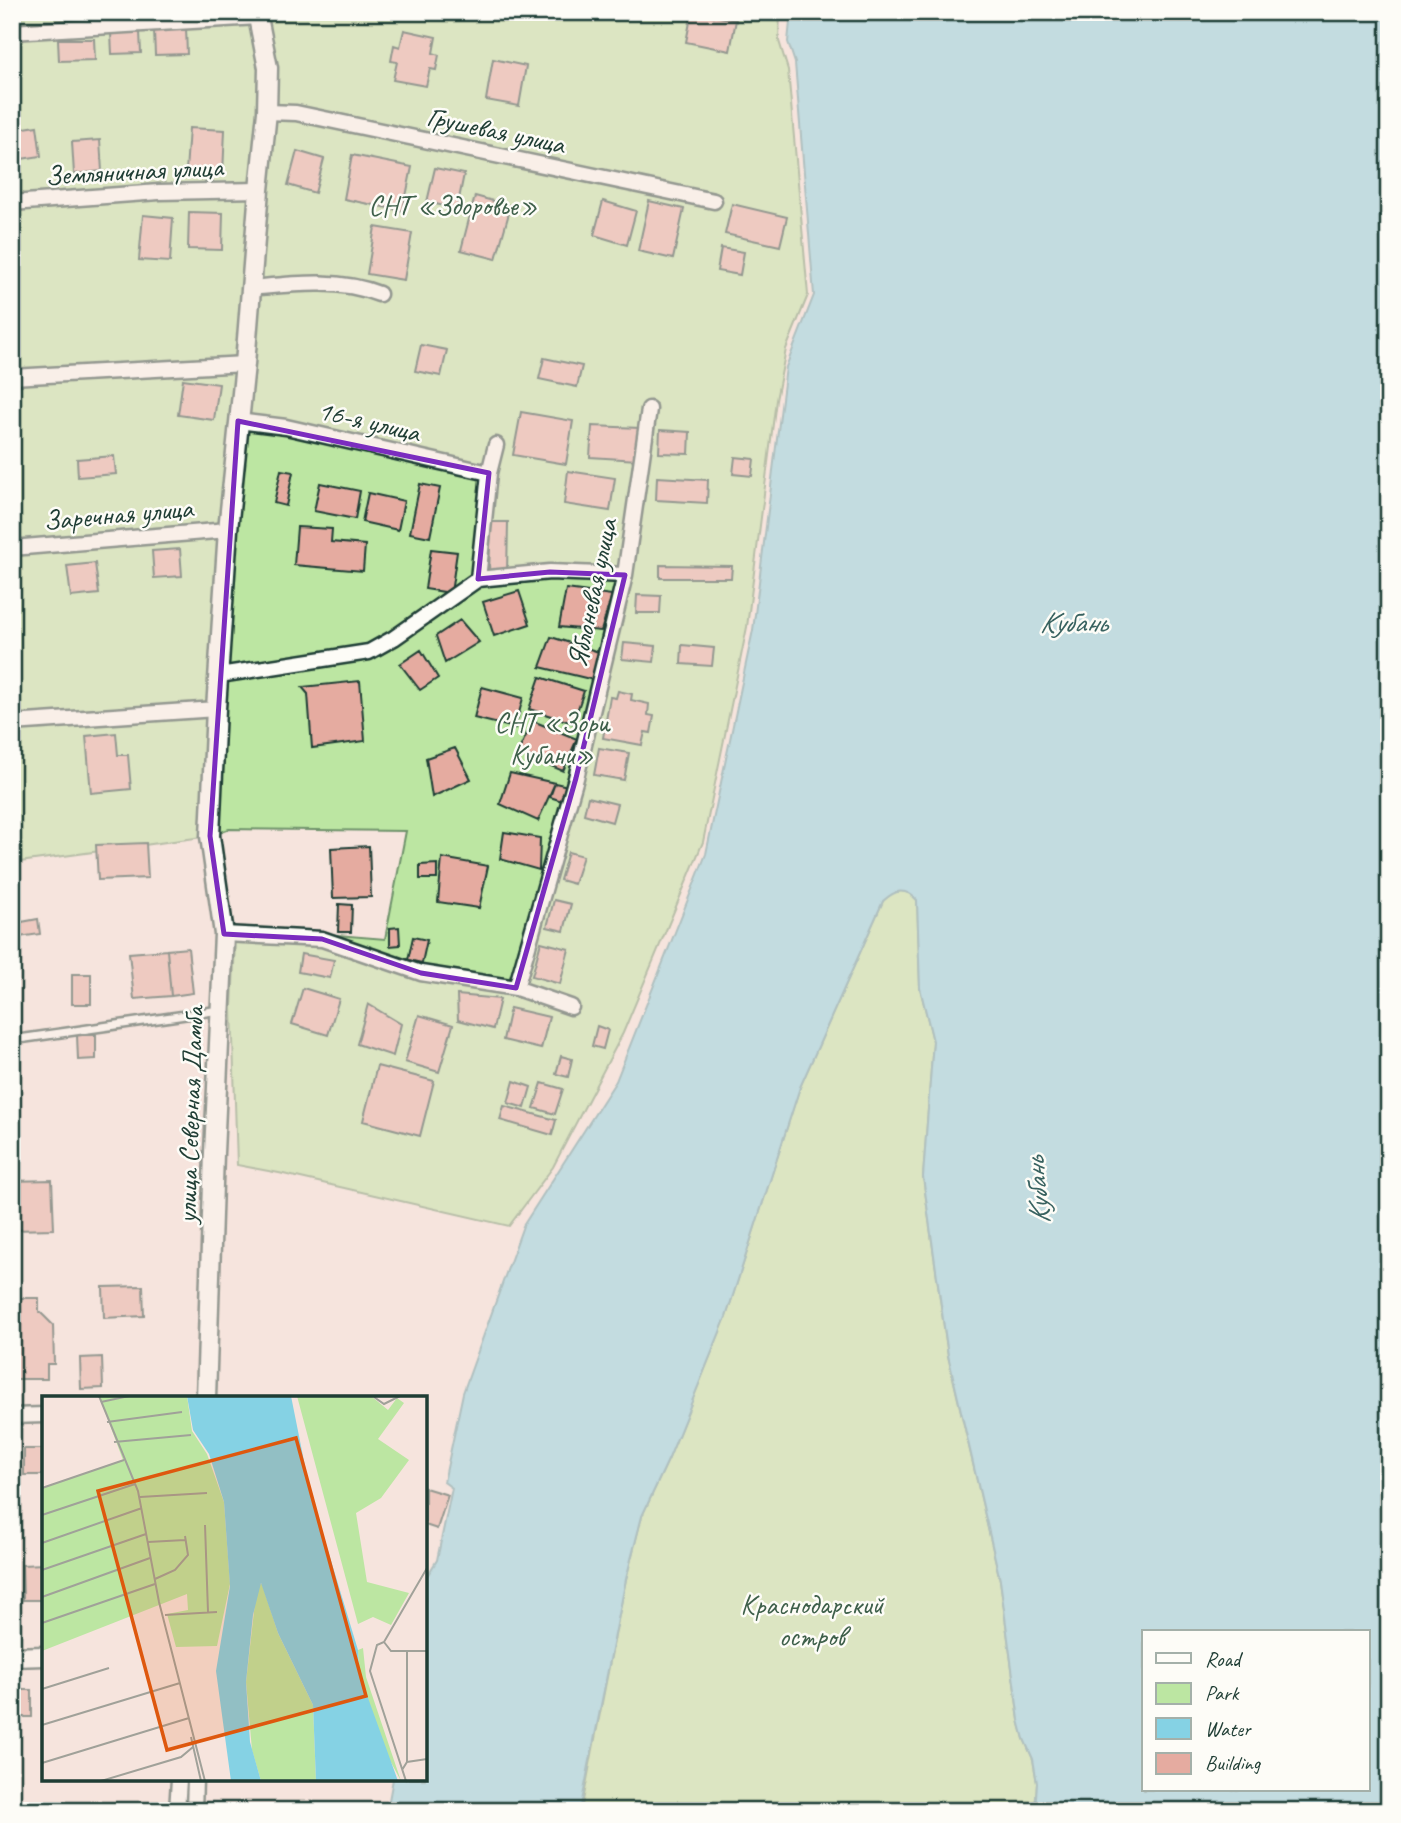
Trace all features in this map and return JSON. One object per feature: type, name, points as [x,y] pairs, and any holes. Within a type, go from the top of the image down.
[{"type":"street","points":[[12,32],[219,20],[257,15]]},
{"type":"street","name":"улица Северная Дамба","points":[[206,1396],[224,934],[210,836],[228,530],[267,112],[268,68],[257,15]]},
{"type":"street","name":"Грушевая улица","points":[[267,112],[296,114],[715,201]]},
{"type":"street","name":"Земляничная улица","points":[[12,203],[159,192],[259,190]]},
{"type":"street","points":[[251,288],[311,282],[345,284],[379,294]]},
{"type":"street","points":[[12,377],[245,364]]},
{"type":"street","name":"Яблоневая улица","points":[[516,988],[576,778],[625,575],[649,409]]},
{"type":"street","name":"16-я улица","points":[[238,421],[286,427],[489,473]]},
{"type":"street","points":[[478,579],[489,473],[496,445]]},
{"type":"street","name":"Заречная улица","points":[[12,548],[228,530]]},
{"type":"street","points":[[219,675],[369,652],[394,638],[478,579],[550,572],[625,575]]},
{"type":"street","points":[[12,723],[216,709]]},
{"type":"street","points":[[224,934],[321,939],[421,973],[516,988],[571,1007]]},
{"type":"street","points":[[12,1416],[42,1415]]},
{"type":"street","points":[[12,1657],[42,1656]]},
{"type":"street","points":[[177,1811],[179,1781]]},
{"type":"street","points":[[194,1811],[195,1781]]},
{"type":"lane","points":[[12,1040],[221,1010]]},
{"type":"highlighted area","points":[[238,421],[489,473],[478,579],[550,572],[625,575],[576,778],[516,988],[421,973],[322,939],[224,934],[210,836]]},
{"type":"green space","name":"СНТ «Зори Кубани»","points":[[12,12],[780,12],[779,41],[788,70],[808,295],[786,349],[776,400],[747,627],[703,842],[623,1033],[553,1167],[509,1226],[237,1165],[232,1007],[235,944],[239,927],[385,939],[406,831],[229,829],[210,836],[12,863]]},
{"type":"green space","name":"Краснодарский остров","points":[[892,893],[910,893],[917,900],[920,988],[933,1041],[923,1177],[948,1356],[1000,1580],[1019,1720],[1033,1759],[1037,1783],[1035,1811],[581,1811],[626,1579],[642,1516],[669,1458],[726,1317],[800,1087],[883,901]]},
{"type":"water","name":"Кубань","points":[[791,12],[1389,12],[1389,1811],[1035,1811],[1037,1783],[1033,1759],[1019,1720],[1000,1580],[948,1355],[923,1177],[933,1041],[920,988],[917,900],[908,893],[900,892],[883,901],[800,1087],[726,1317],[669,1458],[642,1516],[626,1579],[580,1811],[387,1811],[393,1781],[427,1781],[427,1576],[437,1560],[452,1488],[444,1482],[463,1393],[523,1226],[616,1081],[706,854],[753,630],[786,367],[814,295],[795,63],[788,42]]},
{"type":"building","points":[[581,12],[619,12],[617,20]]},
{"type":"building","points":[[692,12],[736,20],[730,51],[686,42]]},
{"type":"building","points":[[186,28],[187,54],[155,55],[154,30]]},
{"type":"building","points":[[404,30],[436,37],[433,53],[439,55],[436,70],[430,69],[426,86],[393,80],[397,62],[391,61],[394,45],[400,47]]},
{"type":"building","points":[[140,32],[141,53],[112,54],[111,33]]},
{"type":"building","points":[[58,39],[94,39],[95,60],[59,61]]},
{"type":"building","points":[[493,59],[526,66],[519,106],[486,100]]},
{"type":"building","points":[[37,126],[41,156],[21,159],[18,129]]},
{"type":"building","points":[[189,128],[225,130],[223,174],[186,171]]},
{"type":"building","points":[[100,140],[102,171],[74,174],[72,142]]},
{"type":"building","points":[[297,151],[324,159],[315,193],[288,185]]},
{"type":"building","points":[[352,155],[412,167],[403,211],[344,199]]},
{"type":"building","points":[[435,168],[464,174],[457,209],[427,202]]},
{"type":"building","points":[[475,196],[511,206],[496,259],[461,250]]},
{"type":"building","points":[[603,201],[636,211],[627,245],[594,235]]},
{"type":"building","points":[[649,201],[684,209],[673,259],[638,251]]},
{"type":"building","points":[[732,204],[787,217],[780,246],[725,234]]},
{"type":"building","points":[[189,212],[223,213],[222,250],[188,249]]},
{"type":"building","points":[[143,215],[173,218],[170,262],[139,260]]},
{"type":"building","points":[[375,227],[412,233],[404,280],[367,274]]},
{"type":"building","points":[[721,248],[744,252],[740,275],[717,271]]},
{"type":"building","points":[[421,345],[447,350],[441,376],[415,371]]},
{"type":"building","points":[[544,358],[582,366],[577,387],[539,379]]},
{"type":"building","points":[[183,379],[219,384],[214,420],[178,415]]},
{"type":"building","points":[[521,412],[573,421],[566,464],[513,455]]},
{"type":"building","points":[[592,426],[640,428],[638,460],[590,457]]},
{"type":"building","points":[[660,430],[690,432],[689,454],[659,453]]},
{"type":"building","points":[[114,456],[116,474],[78,477],[77,459]]},
{"type":"building","points":[[735,457],[754,459],[752,476],[733,474]]},
{"type":"building","points":[[281,470],[293,472],[286,506],[274,503]]},
{"type":"building","points":[[568,471],[615,478],[610,511],[564,504]]},
{"type":"building","points":[[657,477],[708,480],[707,503],[656,500]]},
{"type":"building","points":[[320,483],[360,491],[355,519],[314,511]]},
{"type":"building","points":[[420,484],[440,488],[430,537],[410,533]]},
{"type":"building","points":[[368,493],[404,501],[398,530],[362,522]]},
{"type":"building","points":[[491,522],[508,522],[507,573],[489,572]]},
{"type":"building","points":[[297,527],[332,529],[331,542],[365,545],[363,571],[294,565]]},
{"type":"building","points":[[180,549],[182,576],[154,578],[152,551]]},
{"type":"building","points":[[431,549],[457,552],[451,593],[425,589]]},
{"type":"building","points":[[95,563],[99,594],[71,597],[67,566]]},
{"type":"building","points":[[660,565],[732,566],[731,578],[660,578]]},
{"type":"building","points":[[566,589],[612,595],[601,631],[559,627]]},
{"type":"building","points":[[519,591],[530,624],[494,636],[483,602]]},
{"type":"building","points":[[637,595],[661,596],[660,613],[636,613]]},
{"type":"building","points":[[460,620],[479,642],[445,663],[436,636]]},
{"type":"building","points":[[551,637],[599,652],[594,680],[540,667]]},
{"type":"building","points":[[624,643],[656,646],[654,662],[622,659]]},
{"type":"building","points":[[682,645],[714,648],[712,666],[681,664]]},
{"type":"building","points":[[421,650],[438,678],[420,690],[400,664]]},
{"type":"building","points":[[540,677],[584,691],[573,723],[529,709]]},
{"type":"building","points":[[360,681],[365,741],[312,748],[308,694],[302,687]]},
{"type":"building","points":[[482,687],[523,698],[515,728],[474,718]]},
{"type":"building","points":[[618,691],[632,694],[631,700],[649,704],[648,715],[654,716],[651,733],[645,732],[642,745],[603,738],[610,697],[616,698]]},
{"type":"building","points":[[533,721],[577,739],[563,771],[518,752]]},
{"type":"building","points":[[116,733],[118,755],[128,755],[131,789],[91,793],[86,736]]},
{"type":"building","points":[[455,748],[471,779],[432,797],[426,758]]},
{"type":"building","points":[[599,748],[629,753],[624,780],[594,775]]},
{"type":"building","points":[[510,773],[555,783],[538,821],[500,804]]},
{"type":"building","points":[[555,783],[568,786],[565,802],[550,797]]},
{"type":"building","points":[[588,797],[617,804],[612,822],[584,814]]},
{"type":"building","points":[[504,832],[540,838],[539,870],[500,859]]},
{"type":"building","points":[[146,843],[148,878],[98,880],[96,845]]},
{"type":"building","points":[[369,846],[371,897],[333,898],[331,848]]},
{"type":"building","points":[[568,852],[583,856],[574,884],[560,880]]},
{"type":"building","points":[[442,858],[488,866],[479,908],[438,902]]},
{"type":"building","points":[[437,864],[437,879],[420,879],[420,865]]},
{"type":"building","points":[[554,900],[571,904],[564,931],[547,927]]},
{"type":"building","points":[[339,904],[352,905],[351,932],[338,932]]},
{"type":"building","points":[[12,905],[16,923],[38,919],[40,934],[12,938]]},
{"type":"building","points":[[399,927],[400,945],[390,946],[390,928]]},
{"type":"building","points":[[413,937],[427,940],[422,963],[408,960]]},
{"type":"building","points":[[541,942],[569,949],[560,984],[532,976]]},
{"type":"building","points":[[188,948],[193,993],[171,996],[167,950]]},
{"type":"building","points":[[167,950],[171,996],[134,999],[129,953]]},
{"type":"building","points":[[301,954],[334,960],[330,978],[298,972]]},
{"type":"building","points":[[72,974],[91,974],[91,1004],[72,1004]]},
{"type":"building","points":[[303,988],[339,999],[328,1035],[292,1024]]},
{"type":"building","points":[[457,995],[500,999],[493,1029],[458,1020]]},
{"type":"building","points":[[368,1004],[401,1024],[393,1056],[357,1044]]},
{"type":"building","points":[[510,1008],[549,1017],[541,1049],[503,1040]]},
{"type":"building","points":[[419,1015],[453,1025],[439,1072],[405,1062]]},
{"type":"building","points":[[597,1026],[608,1030],[603,1049],[592,1046]]},
{"type":"building","points":[[77,1035],[96,1035],[96,1059],[78,1060]]},
{"type":"building","points":[[561,1056],[572,1059],[568,1077],[556,1074]]},
{"type":"building","points":[[377,1066],[434,1081],[420,1136],[363,1121]]},
{"type":"building","points":[[514,1081],[531,1087],[525,1108],[508,1103]]},
{"type":"building","points":[[542,1083],[563,1089],[555,1114],[534,1108]]},
{"type":"building","points":[[504,1106],[556,1120],[552,1135],[500,1120]]},
{"type":"building","points":[[52,1180],[54,1229],[12,1230],[12,1181]]},
{"type":"building","points":[[143,1286],[144,1316],[104,1318],[103,1287]]},
{"type":"building","points":[[12,1298],[39,1298],[39,1311],[53,1325],[54,1364],[47,1364],[47,1379],[12,1379]]},
{"type":"building","points":[[102,1357],[103,1388],[81,1389],[80,1358]]},
{"type":"building","points":[[24,1449],[42,1449],[42,1475],[24,1475]]},
{"type":"building","points":[[427,1489],[448,1495],[437,1529],[427,1526]]},
{"type":"building","points":[[42,1564],[42,1600],[23,1600],[22,1565]]},
{"type":"building","points":[[17,1690],[32,1690],[32,1717],[18,1717]]},
{"type":"park label","name":"СНТ «Здоровье»","points":[[453,205]]}]
